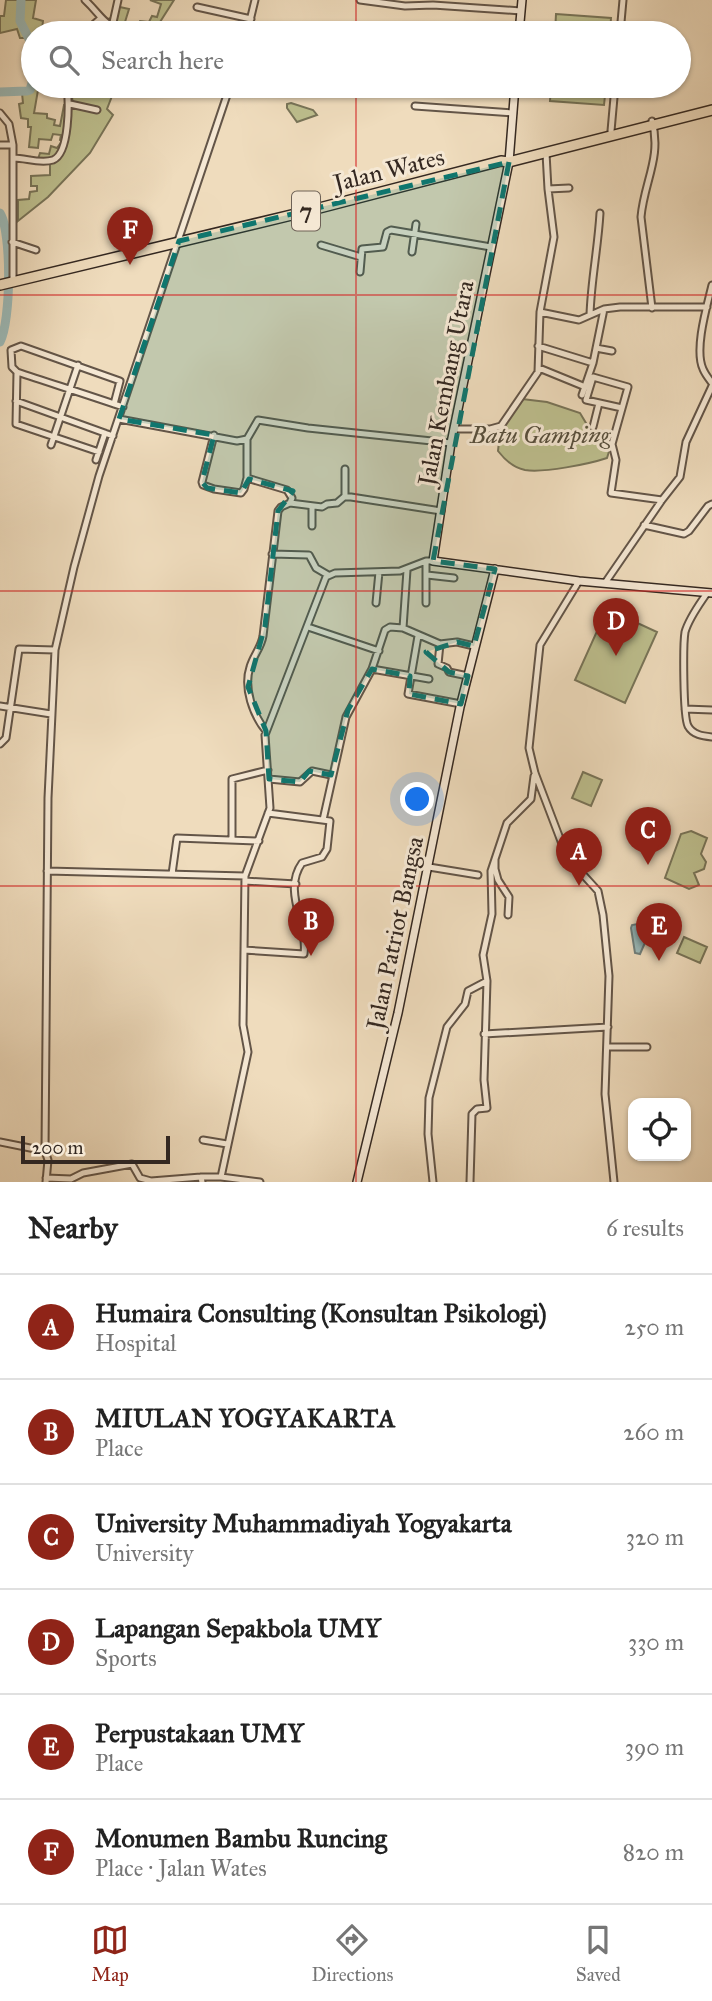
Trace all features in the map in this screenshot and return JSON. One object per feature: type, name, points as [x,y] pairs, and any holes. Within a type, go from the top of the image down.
[{"type":"highway","name":"Jalan Wates","points":[[506,160],[547,153],[712,108]]},
{"type":"highway","name":"Jalan Wates","points":[[7,283],[506,160],[611,131],[652,123]]},
{"type":"street","points":[[85,0],[103,21]]},
{"type":"street","points":[[113,21],[118,0]]},
{"type":"street","points":[[197,7],[251,19],[255,0]]},
{"type":"street","points":[[360,0],[405,6],[433,5],[521,11]]},
{"type":"street","points":[[520,21],[522,0]]},
{"type":"street","points":[[621,21],[623,0]]},
{"type":"street","points":[[14,158],[42,162],[55,159],[59,155],[64,140],[68,98]]},
{"type":"street","points":[[226,98],[79,545],[55,650],[47,871],[46,1180],[71,1179],[83,1173],[132,1164],[140,1178],[151,1181],[221,1177],[260,1182]]},
{"type":"street","name":"Jalan Kembang Utara","points":[[430,561],[491,247],[514,98]]},
{"type":"street","points":[[611,131],[614,98]]},
{"type":"street","points":[[69,104],[97,110]]},
{"type":"street","points":[[415,106],[513,113]]},
{"type":"street","points":[[0,113],[9,124],[14,158],[12,242],[7,283]]},
{"type":"street","points":[[652,123],[655,157],[641,217],[652,308]]},
{"type":"street","points":[[0,145],[13,145]]},
{"type":"street","points":[[455,429],[490,429],[501,426],[539,368],[540,312],[554,237],[547,153]]},
{"type":"street","points":[[548,190],[569,188]]},
{"type":"street","points":[[590,315],[600,214]]},
{"type":"street","points":[[412,253],[416,224]]},
{"type":"street","points":[[360,272],[364,248],[384,246],[389,231],[491,247]]},
{"type":"street","points":[[12,242],[36,250]]},
{"type":"street","points":[[321,246],[361,257]]},
{"type":"street","points":[[605,583],[644,525],[681,477],[686,442],[712,385],[702,367],[702,340],[712,285]]},
{"type":"street","points":[[540,312],[582,319],[604,309],[620,307],[707,307]]},
{"type":"street","points":[[582,395],[593,363],[604,309]]},
{"type":"street","points":[[702,340],[712,341]]},
{"type":"street","points":[[114,404],[120,381],[16,346],[10,352],[12,367],[17,372],[123,407]]},
{"type":"street","points":[[538,346],[593,363]]},
{"type":"street","points":[[596,348],[612,351]]},
{"type":"street","points":[[51,445],[78,365]]},
{"type":"street","points":[[539,368],[583,386]]},
{"type":"street","points":[[17,372],[16,424],[99,453]]},
{"type":"street","points":[[622,408],[586,400],[593,377],[628,387],[612,444],[616,460],[611,492],[662,500]]},
{"type":"street","points":[[16,401],[113,436]]},
{"type":"street","points":[[593,427],[599,403]]},
{"type":"street","points":[[119,418],[237,441],[247,439]]},
{"type":"street","points":[[214,435],[203,485],[241,493],[247,478],[247,439],[258,420],[451,443]]},
{"type":"street","points":[[96,460],[106,433]]},
{"type":"street","points":[[345,469],[345,497]]},
{"type":"street","points":[[247,478],[287,490],[291,496],[290,503]]},
{"type":"street","points":[[266,731],[251,702],[248,679],[249,667],[260,649],[263,636],[278,511],[281,507],[290,503],[322,507],[345,497],[441,511]]},
{"type":"street","points":[[644,525],[684,534],[712,504]]},
{"type":"street","points":[[312,507],[312,526]]},
{"type":"street","points":[[272,554],[310,556],[316,568],[328,575]]},
{"type":"street","points":[[426,603],[430,561]]},
{"type":"street","points":[[221,1177],[248,1052],[243,1025],[245,878],[268,813],[269,779],[264,740],[323,582],[328,575],[407,570],[430,561],[579,581],[709,593]]},
{"type":"street","name":"Jalan Patriot Bangsa","points":[[357,1182],[398,1013],[474,646],[495,569]]},
{"type":"street","points":[[403,628],[407,570]]},
{"type":"street","points":[[376,603],[379,572]]},
{"type":"street","points":[[427,575],[454,578]]},
{"type":"street","points":[[579,581],[540,645],[529,746],[535,773],[567,857],[598,892],[609,975],[605,1094],[614,1182]]},
{"type":"street","points":[[709,593],[691,618],[685,633],[685,709],[687,724],[691,730],[698,735],[712,737]]},
{"type":"street","points":[[308,628],[379,651]]},
{"type":"street","points":[[323,820],[331,775],[348,710],[372,668],[386,628],[403,628],[440,644],[457,642],[474,646]]},
{"type":"street","points":[[418,636],[409,694],[461,704]]},
{"type":"street","points":[[440,644],[439,665],[447,668],[449,672],[468,676]]},
{"type":"street","points":[[0,744],[6,738],[19,649],[55,650]]},
{"type":"street","points":[[372,668],[429,679]]},
{"type":"street","points":[[0,706],[51,713]]},
{"type":"street","points":[[685,709],[712,710]]},
{"type":"street","points":[[232,840],[232,779],[268,770]]},
{"type":"street","points":[[269,779],[298,782],[312,771],[331,775]]},
{"type":"street","points":[[470,1182],[472,1114],[477,1109],[487,1108],[484,1080],[486,979],[482,955],[492,914],[491,883],[495,859],[507,823],[531,800],[535,773]]},
{"type":"street","points":[[244,950],[304,954],[296,907],[297,872],[302,863],[322,858],[327,852],[330,821],[268,813]]},
{"type":"street","points":[[172,874],[177,838],[259,841]]},
{"type":"street","points":[[495,859],[498,880],[509,897],[508,915]]},
{"type":"street","points":[[429,867],[478,875]]},
{"type":"street","points":[[47,871],[172,874],[296,884]]},
{"type":"street","points":[[433,1182],[428,1133],[429,1098],[447,1027],[465,1004],[468,990],[486,979]]},
{"type":"street","points":[[484,1034],[608,1027]]},
{"type":"street","points":[[607,1047],[647,1047]]},
{"type":"street","points":[[203,1140],[227,1144]]},
{"type":"street","points":[[0,1142],[46,1151]]},
{"type":"highlighted area","points":[[509,162],[433,561],[495,569],[474,646],[457,642],[426,652],[449,672],[468,676],[461,704],[409,694],[410,676],[372,669],[348,710],[331,775],[309,771],[300,782],[269,779],[266,731],[248,687],[265,626],[278,511],[293,491],[249,479],[241,493],[207,488],[202,482],[214,435],[119,419],[179,241]]},
{"type":"green space","points":[[6,0],[36,0],[33,18],[43,21],[21,21],[20,38],[17,29],[0,33],[0,16],[4,16]]},
{"type":"green space","points":[[150,0],[174,0],[161,21],[150,21],[152,16],[157,17],[161,4]]},
{"type":"green space","points":[[115,6],[129,9],[125,21],[103,21],[111,18]]},
{"type":"green space","points":[[556,14],[611,18],[611,21],[556,21]]},
{"type":"green space","points":[[22,98],[37,98],[34,113],[47,114],[47,118],[55,120],[54,125],[60,126],[64,105],[73,106],[72,98],[111,98],[107,109],[113,115],[90,153],[48,197],[18,221],[18,200],[29,199],[30,192],[37,191],[37,186],[31,186],[31,176],[50,175],[50,163],[30,161],[31,157],[38,159],[40,153],[49,154],[51,146],[57,148],[62,141],[61,135],[53,134],[51,140],[39,139],[38,148],[29,147],[31,127],[28,127],[28,119],[21,118],[19,104],[23,103]]},
{"type":"green space","points":[[550,98],[605,98],[604,105],[550,101]]},
{"type":"green space","points":[[287,104],[313,110],[317,115],[297,122],[287,108]]},
{"type":"green space","name":"Batu Gamping","points":[[522,399],[547,402],[580,413],[589,428],[611,445],[607,458],[543,470],[525,470],[510,463],[498,451],[500,432]]},
{"type":"green space","points":[[607,609],[657,632],[625,703],[575,680]]},
{"type":"green space","points":[[583,772],[602,780],[591,806],[572,798]]},
{"type":"green space","points":[[691,831],[707,838],[701,854],[706,862],[704,869],[694,873],[699,885],[689,889],[665,878],[681,834]]},
{"type":"green space","points":[[684,937],[707,947],[700,963],[677,953]]},
{"type":"water","points":[[648,922],[654,924],[653,935],[647,938],[640,954],[635,953],[632,925]]},
{"type":"waterway","points":[[21,0],[21,23]]},
{"type":"waterway","points":[[0,92],[21,91]]},
{"type":"waterway","points":[[0,213],[7,239],[9,277],[4,331],[0,342]]},
{"type":"place","name":"Monumen Bambu Runcing","points":[[130,265]]},
{"type":"place","name":"Lapangan Sepakbola UMY","points":[[616,656]]},
{"type":"place","name":"University Muhammadiyah Yogyakarta","points":[[648,865]]},
{"type":"place","name":"Humaira Consulting (Konsultan Psikologi)","points":[[579,886]]},
{"type":"place","name":"MIULAN YOGYAKARTA","points":[[311,956]]},
{"type":"place","name":"Perpustakaan UMY","points":[[659,961]]}]
